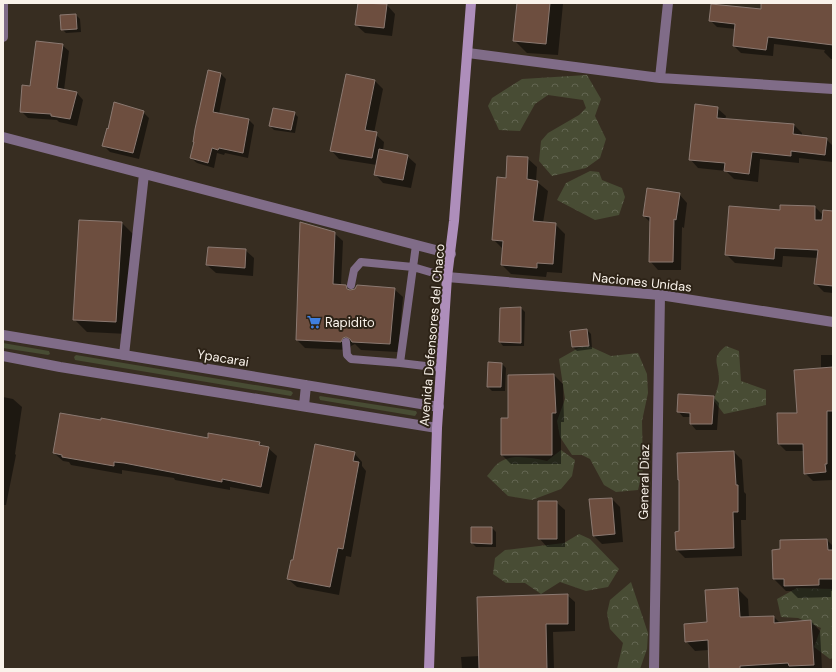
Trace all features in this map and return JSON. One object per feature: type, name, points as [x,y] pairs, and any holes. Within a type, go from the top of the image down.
[{"type":"main road","name":"Avenida Defensores del Chaco","points":[[429,669],[437,428],[471,3]]},
{"type":"street","points":[[3,3],[3,37]]},
{"type":"street","points":[[660,78],[668,3]]},
{"type":"street","points":[[468,53],[660,78],[833,89]]},
{"type":"street","points":[[3,137],[451,254]]},
{"type":"street","points":[[124,355],[144,174]]},
{"type":"street","name":"Naciones Unidas","points":[[448,277],[660,295],[833,322]]},
{"type":"street","name":"General Diaz","points":[[654,669],[660,295]]},
{"type":"street","name":"Ypacarai","points":[[3,335],[439,407]]},
{"type":"street","points":[[3,356],[68,368],[437,428]]},
{"type":"street","points":[[304,406],[306,385]]},
{"type":"lane","points":[[400,363],[416,246]]},
{"type":"lane","points":[[351,285],[354,270],[361,262],[413,267],[448,277]]},
{"type":"lane","points":[[346,342],[347,355],[351,359],[442,368]]},
{"type":"green space","points":[[587,75],[601,99],[595,116],[606,139],[600,158],[586,168],[552,176],[539,161],[541,141],[548,133],[579,115],[586,108],[583,100],[548,95],[535,104],[520,131],[499,130],[488,106],[492,98],[522,79]]},
{"type":"green space","points":[[590,171],[599,172],[602,180],[622,188],[625,197],[619,215],[595,220],[557,200],[566,183]]},
{"type":"green space","points":[[3,343],[49,351],[50,354],[48,355],[3,348]]},
{"type":"green space","points":[[582,346],[589,346],[611,356],[638,353],[647,374],[648,393],[642,421],[643,469],[638,490],[616,492],[604,485],[590,459],[582,455],[572,455],[560,437],[557,421],[565,399],[559,359]]},
{"type":"green space","points":[[726,346],[739,351],[741,381],[766,390],[766,405],[724,414],[714,401],[719,379],[716,361],[718,354]]},
{"type":"green space","points":[[76,355],[291,391],[293,393],[291,396],[75,360],[74,357]]},
{"type":"green space","points":[[320,396],[416,411],[417,413],[415,416],[320,400]]},
{"type":"green space","points":[[561,450],[575,460],[572,476],[561,489],[532,500],[508,496],[487,476],[495,466],[506,459],[520,457],[547,461]]},
{"type":"green space","points":[[579,534],[590,539],[619,569],[608,587],[586,591],[560,582],[541,594],[525,583],[506,583],[493,574],[495,558],[505,550],[564,543]]},
{"type":"green space","points":[[631,582],[648,633],[647,649],[640,669],[617,669],[623,643],[610,629],[607,613],[610,600]]},
{"type":"green space","points":[[797,588],[833,589],[833,658],[830,659],[814,647],[821,628],[798,618],[781,617],[777,599]]},
{"type":"building","points":[[358,3],[387,4],[384,28],[355,25]]},
{"type":"building","points":[[517,3],[550,3],[546,44],[513,41]]},
{"type":"building","points":[[761,3],[833,3],[833,45],[768,37],[766,50],[733,46],[735,24],[709,21],[711,4],[761,9]]},
{"type":"building","points":[[76,14],[77,29],[61,30],[60,15]]},
{"type":"building","points":[[36,41],[63,44],[57,88],[77,92],[70,119],[51,116],[51,114],[20,112],[22,85],[30,86]]},
{"type":"building","points":[[208,70],[221,73],[213,112],[249,119],[243,153],[212,148],[208,163],[190,158]]},
{"type":"building","points":[[346,74],[375,80],[365,130],[377,132],[372,158],[330,151]]},
{"type":"building","points":[[114,102],[144,111],[133,153],[102,146],[107,128],[108,129]]},
{"type":"building","points":[[695,104],[718,107],[717,118],[794,124],[793,134],[827,138],[825,155],[791,151],[791,156],[752,152],[749,174],[724,171],[725,163],[689,160]]},
{"type":"building","points":[[273,108],[295,112],[291,130],[269,126]]},
{"type":"building","points":[[379,149],[408,155],[403,180],[374,175]]},
{"type":"building","points":[[507,156],[528,157],[527,179],[538,181],[533,221],[556,223],[553,264],[537,263],[537,268],[501,265],[503,241],[492,240],[497,177],[506,178]]},
{"type":"building","points":[[647,188],[680,193],[676,220],[674,219],[673,262],[649,262],[650,217],[643,216]]},
{"type":"building","points":[[780,205],[815,206],[815,220],[822,220],[823,210],[833,211],[833,286],[814,284],[818,250],[775,248],[774,259],[725,255],[729,206],[780,210]]},
{"type":"building","points":[[79,220],[122,222],[116,322],[73,320]]},
{"type":"building","points":[[300,222],[335,232],[333,284],[346,285],[347,289],[350,290],[355,289],[357,285],[395,288],[390,344],[352,342],[346,337],[343,338],[341,342],[296,340]]},
{"type":"building","points":[[208,247],[246,249],[245,268],[206,265]]},
{"type":"building","points":[[521,307],[521,343],[499,342],[500,308]]},
{"type":"building","points":[[587,329],[589,346],[572,347],[570,331]]},
{"type":"building","points":[[488,362],[502,363],[501,387],[487,387]]},
{"type":"building","points":[[833,367],[833,411],[827,411],[826,472],[804,474],[803,444],[778,444],[777,413],[797,413],[794,370]]},
{"type":"building","points":[[554,374],[556,413],[552,413],[552,455],[501,455],[501,418],[508,418],[508,375]]},
{"type":"building","points":[[678,394],[714,396],[712,424],[690,424],[690,413],[677,412]]},
{"type":"building","points":[[60,413],[101,420],[101,418],[208,438],[208,433],[260,442],[259,445],[269,447],[261,487],[222,479],[222,482],[124,463],[114,462],[114,466],[62,457],[62,455],[53,453]]},
{"type":"building","points":[[315,444],[355,452],[353,461],[359,462],[343,549],[338,548],[330,587],[287,579],[291,560],[293,560]]},
{"type":"building","points":[[734,451],[736,485],[738,485],[738,512],[733,512],[734,548],[676,550],[675,532],[679,531],[679,480],[677,453]]},
{"type":"building","points":[[612,498],[615,534],[593,536],[589,499]]},
{"type":"building","points":[[538,501],[557,501],[557,539],[538,539]]},
{"type":"building","points":[[471,527],[492,527],[492,544],[471,543]]},
{"type":"building","points":[[827,539],[828,550],[833,550],[833,579],[819,579],[819,585],[784,586],[784,579],[773,579],[772,550],[780,549],[780,540]]},
{"type":"building","points":[[738,588],[740,617],[774,616],[774,623],[811,620],[814,665],[789,666],[788,663],[740,666],[740,669],[709,669],[708,640],[685,642],[684,624],[707,622],[705,590]]},
{"type":"building","points":[[568,594],[568,624],[546,624],[547,669],[479,669],[477,597]]},
{"type":"place","name":"Rapidito","points":[[314,322]]}]
